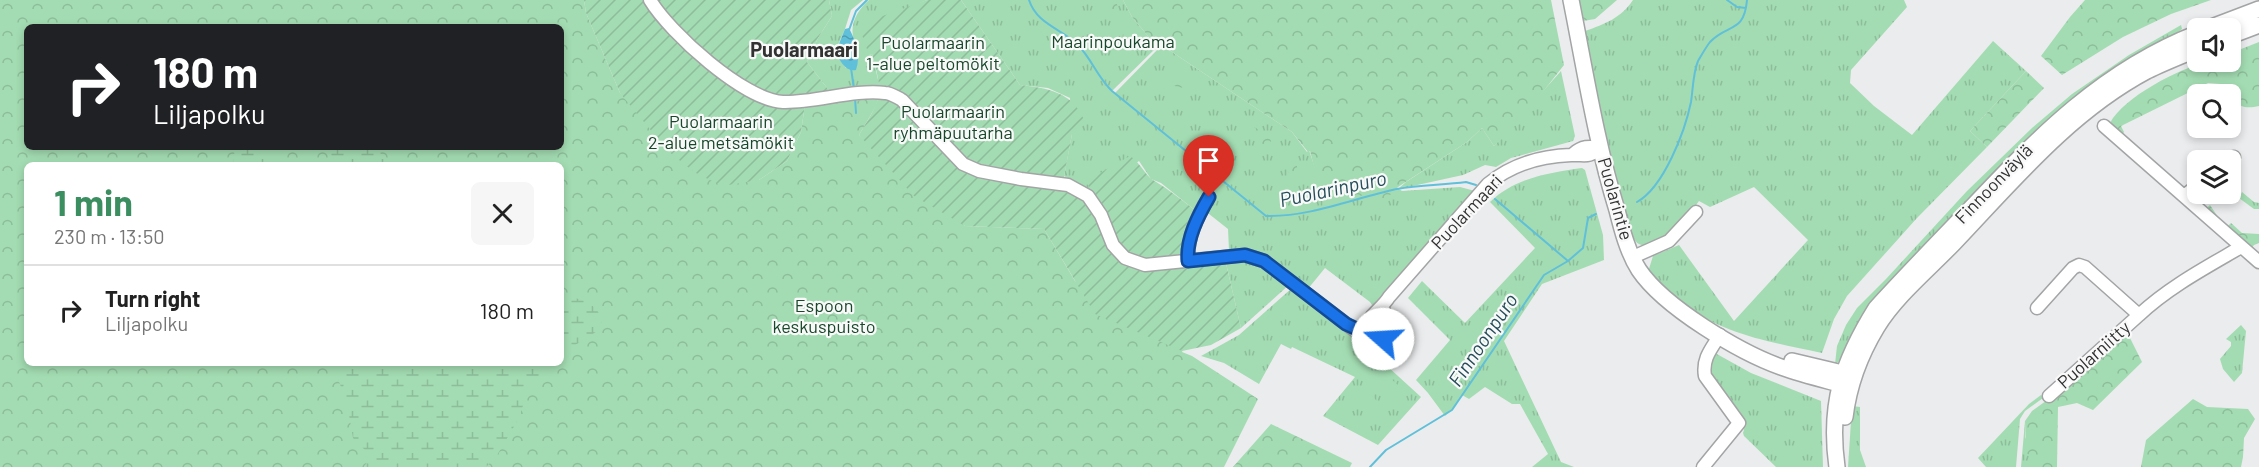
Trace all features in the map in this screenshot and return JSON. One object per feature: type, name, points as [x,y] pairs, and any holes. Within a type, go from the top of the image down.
[{"type":"main road","name":"Puolarintie","points":[[1571,0],[1610,189],[1639,269],[1654,289],[1677,309],[1741,347],[1782,367],[1846,380]]},
{"type":"main road","points":[[2235,18],[2259,9]]},
{"type":"main road","points":[[2241,31],[2259,24]]},
{"type":"main road","name":"Finnoonväylä","points":[[1846,380],[1859,335],[1876,308],[2035,141],[2107,80],[2187,38]]},
{"type":"main road","name":"Finnoonväylä","points":[[1846,380],[1890,309],[2050,143],[2086,112],[2116,91],[2147,71],[2187,54]]},
{"type":"main road","points":[[1836,467],[1834,426],[1846,380]]},
{"type":"main road","points":[[1845,467],[1846,380]]},
{"type":"street","points":[[650,0],[679,36],[725,75],[758,95],[782,102],[884,92],[902,100],[963,164],[1021,179],[1068,185],[1074,188],[1088,196],[1094,203],[1113,245],[1125,258],[1145,265],[1245,255],[1264,261],[1346,324],[1365,333],[1374,341],[1383,339],[1389,328],[1383,307]]},
{"type":"street","points":[[2104,126],[2259,262]]},
{"type":"street","name":"Puolarmaari","points":[[1365,333],[1366,322],[1383,307],[1389,297],[1492,180],[1523,163],[1573,154],[1580,148],[1591,146],[1601,148]]},
{"type":"street","points":[[1188,261],[1190,238],[1199,213],[1209,197]]},
{"type":"street","points":[[1633,257],[1669,241],[1696,212]]},
{"type":"street","name":"Puolarniitty","points":[[2049,396],[2167,291],[2241,247]]},
{"type":"street","points":[[2037,308],[2073,268],[2079,265],[2085,267],[2139,315]]},
{"type":"street","points":[[1703,467],[1739,423],[1705,376],[1703,367],[1720,335]]},
{"type":"green space","name":"Espoon keskuspuisto","points":[[0,0],[584,0],[586,13],[620,93],[759,180],[787,161],[801,132],[805,104],[878,99],[859,135],[965,226],[1044,229],[1075,281],[1184,347],[1182,352],[1192,356],[1258,399],[1224,467],[0,467]]},
{"type":"green space","name":"Puolarmaarin 2-alue metsämökit","points":[[584,0],[829,0],[832,16],[807,62],[831,93],[805,104],[801,132],[787,161],[759,180],[722,186],[694,172],[668,151],[620,93],[586,13]]},
{"type":"green space","points":[[829,0],[863,0],[851,10],[838,45],[838,57],[846,68],[859,50],[852,30],[856,17],[869,0],[927,0],[913,6],[869,55],[872,54],[880,88],[831,93],[807,62],[832,16]]},
{"type":"green space","name":"Puolarmaarin ryhmäpuutarha","points":[[927,0],[961,0],[1020,85],[1058,93],[1073,103],[1084,120],[1079,130],[1072,134],[1064,177],[1092,193],[1086,181],[1130,156],[1150,177],[1196,211],[1191,252],[1193,264],[1225,259],[1241,328],[1211,345],[1182,351],[1095,314],[1044,229],[965,226],[914,196],[859,135],[876,104],[879,89],[872,54],[869,55],[861,32],[866,22]]},
{"type":"green space","name":"Maarinpoukama","points":[[961,0],[1123,0],[1132,17],[1148,36],[1292,132],[1307,152],[1309,150],[1317,174],[1375,192],[1398,190],[1398,189],[1406,182],[1467,142],[1482,128],[1494,146],[1561,71],[1575,136],[1573,141],[1511,158],[1496,167],[1485,165],[1463,175],[1399,189],[1402,191],[1460,187],[1475,191],[1374,308],[1370,302],[1325,268],[1307,290],[1290,284],[1241,328],[1225,259],[1229,250],[1228,229],[1204,210],[1196,211],[1161,183],[1151,179],[1139,161],[1093,193],[1064,176],[1072,134],[1070,98],[1048,88],[1020,85]],"holes":[[[1157,47],[1159,48],[1115,93],[1112,91]]]},
{"type":"green space","points":[[1123,0],[1551,0],[1564,65],[1524,116],[1494,146],[1482,128],[1467,142],[1398,187],[1379,206],[1372,202],[1377,198],[1375,192],[1324,206],[1310,151],[1308,152],[1292,132],[1148,36],[1132,17]]},
{"type":"green space","points":[[1578,0],[1617,0],[1595,19],[1583,21]]},
{"type":"green space","points":[[1633,0],[1904,0],[1907,7],[1851,70],[1850,83],[1874,106],[1912,135],[1993,41],[2026,71],[1970,131],[1987,147],[1917,218],[1847,296],[1834,319],[1822,353],[1749,336],[1715,323],[1682,304],[1648,272],[1653,256],[1679,245],[1734,321],[1808,240],[1754,187],[1710,207],[1699,201],[1673,232],[1665,238],[1647,246],[1639,244],[1631,233],[1614,180],[1598,108],[1585,31],[1618,16]]},
{"type":"green space","points":[[2085,0],[2211,0],[2171,14],[2123,37],[2062,75],[2041,56]]},
{"type":"green space","points":[[1111,1],[1116,3],[1118,8],[1116,13],[1111,15],[1106,13],[1104,8],[1106,3]]},
{"type":"green space","points":[[2181,25],[2182,29],[2167,40],[1847,349],[1841,360],[1835,364],[1837,346],[1846,325],[1857,308],[1967,191],[2032,128],[2072,94],[2129,55]]},
{"type":"green space","points":[[1127,30],[1133,30],[1137,37],[1133,44],[1127,44],[1123,40],[1123,34]]},
{"type":"green space","points":[[2259,42],[2259,106],[2241,106],[2241,84],[2187,84],[2187,93],[2121,126],[2124,132],[2122,135],[2110,123],[2127,103],[2139,94],[2182,71],[2187,69],[2187,72],[2241,72],[2241,49]]},
{"type":"green space","points":[[2026,71],[2044,88],[1987,147],[1970,131]]},
{"type":"green space","points":[[1174,72],[1180,72],[1183,75],[1183,88],[1166,84],[1165,80]]},
{"type":"green space","points":[[1254,127],[1270,136],[1271,142],[1267,145],[1253,139],[1249,131]]},
{"type":"green space","points":[[235,150],[269,150],[270,162],[233,162]]},
{"type":"green space","points":[[330,150],[374,150],[389,162],[328,162]]},
{"type":"green space","points":[[1293,161],[1296,161],[1298,173],[1293,181],[1288,181],[1287,176]]},
{"type":"green space","points":[[1582,168],[1585,170],[1603,235],[1604,260],[1542,284],[1504,341],[1561,462],[1574,467],[1532,467],[1548,454],[1520,404],[1512,404],[1485,387],[1469,399],[1462,395],[1445,416],[1416,380],[1450,340],[1408,298],[1422,281],[1465,323],[1535,248],[1490,202],[1521,182]]},
{"type":"green space","points":[[2242,192],[2254,202],[2259,203],[2259,209],[2254,209],[2241,199]]},
{"type":"green space","points":[[2210,205],[2227,227],[2231,223],[2242,233],[2259,234],[2259,243],[2249,251],[2203,211]]},
{"type":"green space","points":[[1292,288],[1341,324],[1421,397],[1378,445],[1323,416],[1355,377],[1281,344],[1259,384],[1224,363],[1201,356],[1239,335]]},
{"type":"green space","points":[[564,295],[589,302],[603,317],[599,330],[564,352]]},
{"type":"green space","points":[[2241,325],[2246,331],[2242,373],[2234,382],[2223,369],[2220,359],[2231,346],[2231,342],[2226,339]]},
{"type":"green space","points":[[2127,332],[2142,362],[2093,410],[2077,403],[2058,407],[2057,467],[2035,467],[2035,458],[2026,453],[2025,421],[2032,411]]},
{"type":"green space","points":[[1715,353],[1751,373],[1821,401],[1823,467],[1776,467],[1744,436],[1744,422],[1741,413],[1712,377],[1710,366]]},
{"type":"green space","points":[[333,366],[548,366],[527,393],[519,418],[496,457],[486,467],[364,467],[371,456],[353,438],[347,403]]},
{"type":"green space","points":[[1381,370],[1407,393],[1394,407],[1368,384]]},
{"type":"green space","points":[[1366,390],[1387,411],[1377,421],[1355,400]]},
{"type":"green space","points":[[2041,395],[2043,398],[2025,411],[2020,419],[2016,467],[1986,467],[1978,458],[2029,404]]},
{"type":"green space","points":[[2193,399],[2207,407],[2248,409],[2255,419],[2244,438],[2241,467],[2141,467],[2146,440]]},
{"type":"green space","points":[[1852,406],[1860,407],[1860,450],[1866,467],[1848,467]]},
{"type":"green space","points":[[2025,421],[2025,437],[2035,458],[2035,467],[2021,467]]},
{"type":"green space","points":[[1271,424],[1352,463],[1350,467],[1233,467]]},
{"type":"water","points":[[849,28],[857,49],[856,70],[846,67],[836,51],[845,29]]},
{"type":"waterway","points":[[849,30],[856,11],[867,0]]},
{"type":"waterway","name":"Puolarinpuro","points":[[1029,0],[1044,21],[1079,46],[1112,91],[1266,216],[1316,210],[1405,188],[1466,182],[1476,185]]},
{"type":"waterway","points":[[1727,0],[1737,7],[1746,8]]},
{"type":"waterway","name":"Finnoonpuro","points":[[1637,202],[1656,184],[1672,157],[1684,128],[1698,61],[1710,42],[1739,23],[1747,0]]},
{"type":"waterway","points":[[851,68],[854,89]]},
{"type":"waterway","points":[[855,98],[856,113]]},
{"type":"waterway","name":"Puolarinpuro","points":[[1495,199],[1568,261]]},
{"type":"waterway","name":"Finnoonpuro","points":[[1370,467],[1386,450],[1452,410],[1544,275],[1568,261],[1583,248],[1588,218],[1596,214]]},
{"type":"district","name":"Puolarmaari","points":[[804,50]]},
{"type":"route","points":[[1209,197],[1199,213],[1190,238],[1188,261],[1245,255],[1264,261],[1346,324],[1365,333],[1374,341],[1383,339]]},
{"type":"park label","name":"Puolarmaarin 1-alue peltomökit","points":[[933,53]]}]
